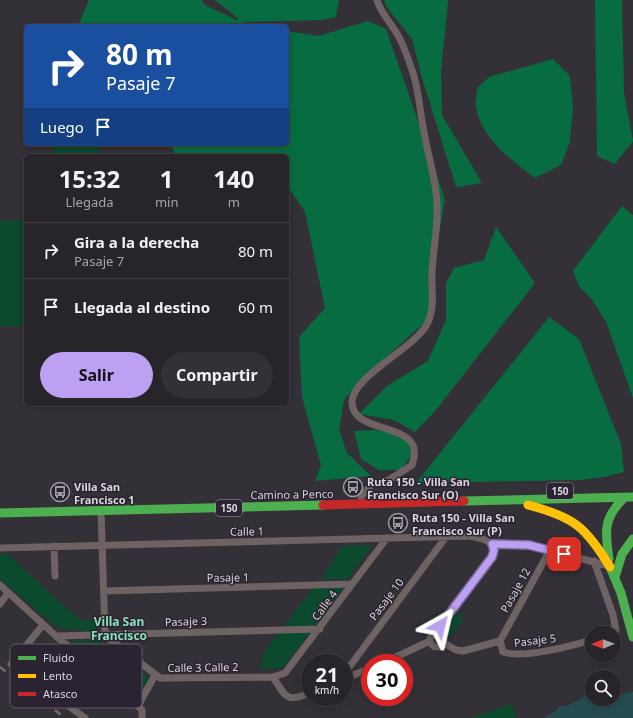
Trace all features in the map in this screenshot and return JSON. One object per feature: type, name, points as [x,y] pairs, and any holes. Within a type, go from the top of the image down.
[{"type":"main road","name":"Camino a Penco","points":[[0,504],[633,488]]},
{"type":"main road","name":"Camino a Penco","points":[[0,513],[630,498]]},
{"type":"main road","points":[[610,567],[606,524],[611,512],[630,498]]},
{"type":"main road","points":[[511,501],[551,510],[570,519],[595,540],[615,577],[633,637]]},
{"type":"main road","points":[[615,577],[622,554],[633,539]]},
{"type":"street","points":[[362,496],[372,484],[389,480],[412,465],[414,461],[413,446],[406,437],[361,419],[355,413],[352,400],[354,393],[361,382],[402,351],[422,332],[429,320],[433,306],[432,273],[437,218],[436,185],[413,74],[400,39],[379,8],[377,0]]},
{"type":"street","points":[[101,511],[105,635]]},
{"type":"street","name":"Calle 1","points":[[0,548],[474,536],[492,544]]},
{"type":"street","name":"Pasaje 10","points":[[353,662],[446,537]]},
{"type":"street","name":"Calle 4","points":[[273,677],[282,675],[288,671],[387,538]]},
{"type":"street","points":[[401,654],[430,640],[432,636],[438,633],[442,623],[492,557],[494,550],[492,544],[520,544],[594,561],[610,567]]},
{"type":"street","points":[[54,546],[55,576]]},
{"type":"street","name":"Pasaje 12","points":[[500,641],[550,550]]},
{"type":"street","points":[[594,561],[613,615],[615,626]]},
{"type":"street","name":"Pasaje 1","points":[[104,591],[352,584]]},
{"type":"street","points":[[0,585],[65,644]]},
{"type":"street","points":[[0,604],[8,593]]},
{"type":"street","points":[[27,644],[43,625]]},
{"type":"street","name":"Pasaje 3","points":[[56,636],[320,629]]},
{"type":"street","points":[[430,640],[432,645],[436,647],[444,643],[443,636],[438,633]]},
{"type":"street","name":"Calle 3 Calle 2","points":[[105,635],[116,644]]},
{"type":"street","name":"Pasaje 5","points":[[444,643],[456,650],[463,651],[500,641],[503,652],[511,655],[557,649],[585,642]]},
{"type":"street","name":"Calle 3 Calle 2","points":[[142,665],[155,675],[163,679],[273,677]]},
{"type":"street","points":[[142,699],[155,675]]},
{"type":"street","points":[[273,677],[284,695],[295,699],[301,697]]},
{"type":"street","points":[[71,708],[85,718]]},
{"type":"street","points":[[140,708],[142,710],[142,718]]},
{"type":"green space","points":[[89,0],[201,0],[205,5],[239,21],[234,15],[215,0],[339,0],[336,17],[322,20],[241,22],[252,24],[79,24]]},
{"type":"green space","points":[[384,0],[448,0],[441,72],[442,115],[482,183],[456,187],[422,78],[412,39],[386,6]]},
{"type":"green space","points":[[595,0],[622,0],[624,93],[633,141],[615,164],[597,156]]},
{"type":"green space","points":[[368,21],[386,29],[445,199],[434,263],[431,317],[368,373],[344,400],[339,430],[347,453],[371,476],[315,481],[321,465],[302,397],[299,337],[325,308],[305,212],[289,188],[289,154],[174,154],[172,146],[289,146],[289,31],[319,36]]},
{"type":"green space","points":[[553,59],[570,76],[573,107],[570,142],[561,165],[535,178],[507,156],[484,129],[476,107],[477,88],[489,77]]},
{"type":"green space","points":[[53,146],[98,146],[99,154],[54,154]]},
{"type":"green space","points":[[622,206],[633,215],[633,398],[606,322],[593,301],[579,286],[573,271]]},
{"type":"green space","points":[[24,220],[24,326],[0,326],[0,221]]},
{"type":"green space","points":[[496,227],[535,283],[436,410],[415,432],[394,420],[359,414],[387,386],[428,361],[446,320],[446,283],[454,268],[484,260]]},
{"type":"green space","points":[[549,317],[579,339],[621,444],[624,472],[604,477],[581,480],[416,483]]},
{"type":"green space","points":[[375,430],[398,433],[416,449],[401,470],[379,470],[361,459],[354,431]]},
{"type":"green space","points":[[372,545],[348,579],[321,579],[342,546]]},
{"type":"green space","points":[[0,554],[7,554],[80,620],[96,620],[95,631],[63,629],[53,624],[0,579]]},
{"type":"green space","points":[[313,588],[344,588],[283,668],[260,669],[264,652]]},
{"type":"green space","points":[[457,612],[463,619],[451,637],[443,630]]},
{"type":"green space","points":[[98,640],[103,644],[69,644],[67,642]]},
{"type":"green space","points":[[142,672],[151,680],[142,694]]},
{"type":"green space","points":[[512,704],[516,718],[470,718]]},
{"type":"water","points":[[633,692],[633,718],[544,718],[557,710],[559,706],[566,706],[585,696],[585,706],[621,706],[621,694]]},
{"type":"railway","points":[[0,667],[10,675]]},
{"type":"railway","points":[[52,708],[65,718]]},
{"type":"traffic: fast","points":[[464,501],[633,497]]},
{"type":"traffic: fast","points":[[609,559],[606,533],[607,526],[612,512],[624,498]]},
{"type":"traffic: fast","points":[[0,513],[323,505]]},
{"type":"traffic: fast","points":[[615,577],[622,554],[633,539]]},
{"type":"traffic: fast","points":[[610,567],[621,593],[633,637]]},
{"type":"traffic: slow","points":[[528,505],[544,509],[568,519],[586,533],[594,542],[610,567]]},
{"type":"traffic: jam","points":[[323,505],[464,501]]},
{"type":"place","name":"Ruta 150 - Villa San Francisco Sur (O)","points":[[353,487]]},
{"type":"place","name":"Villa San Francisco 1","points":[[60,492]]},
{"type":"place","name":"Ruta 150 - Villa San Francisco Sur (P)","points":[[398,523]]},
{"type":"district","name":"Villa San Francisco","points":[[119,628]]},
{"type":"route","points":[[440,626],[494,554],[492,544],[510,543],[529,545],[564,554]]}]
